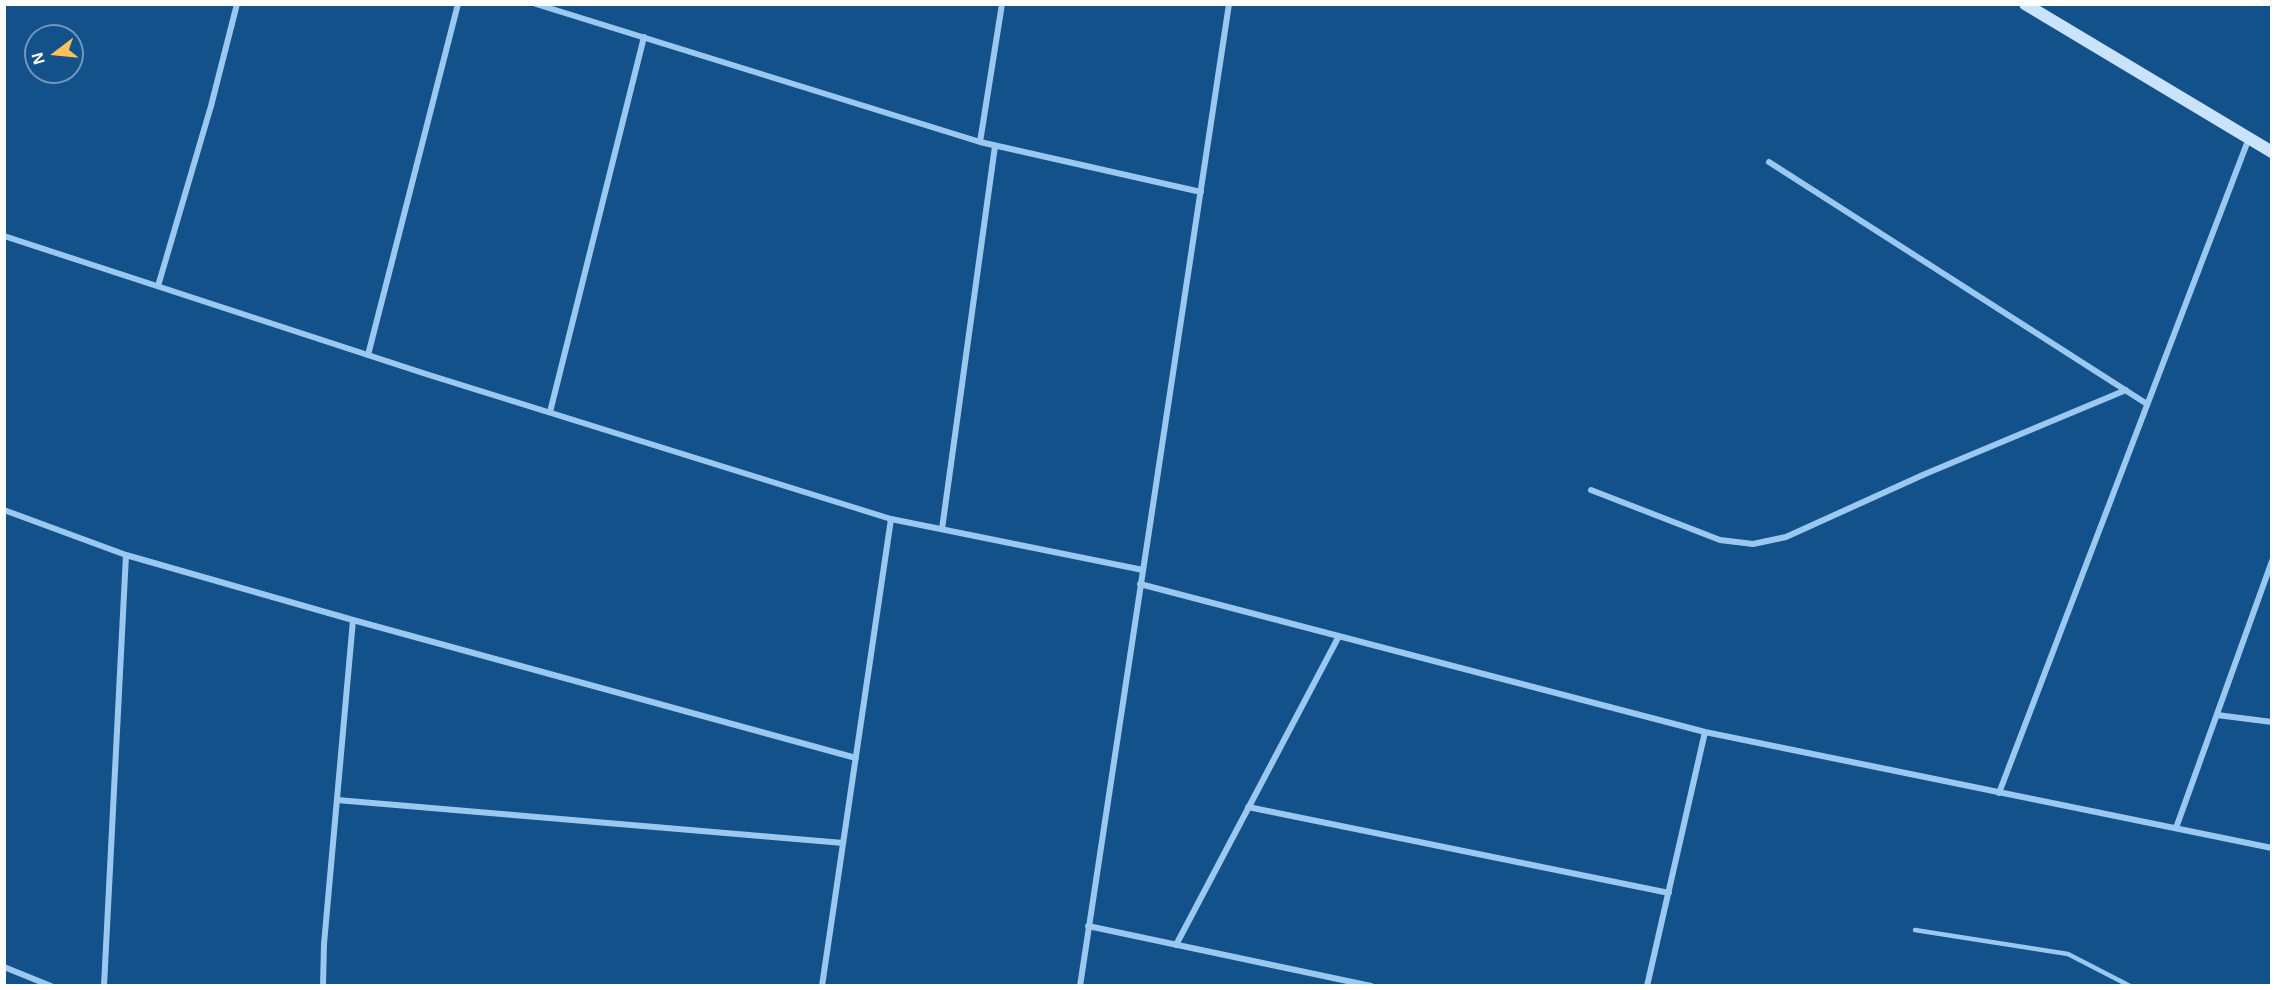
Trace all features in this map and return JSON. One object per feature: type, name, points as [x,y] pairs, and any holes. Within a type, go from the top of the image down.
[{"type":"street","points":[[158,286],[211,106],[237,4]]},
{"type":"street","points":[[368,355],[458,4]]},
{"type":"street","points":[[536,4],[980,142],[1201,192]]},
{"type":"street","points":[[980,142],[1002,4]]},
{"type":"street","points":[[1080,986],[1229,4]]},
{"type":"street","points":[[2025,4],[2271,152]]},
{"type":"street","points":[[550,412],[644,38]]},
{"type":"street","points":[[1999,793],[2249,138]]},
{"type":"street","points":[[942,529],[995,146]]},
{"type":"street","points":[[1769,162],[2147,404]]},
{"type":"street","points":[[4,236],[368,355],[891,519],[1143,570]]},
{"type":"street","points":[[1591,490],[1720,540],[1753,544],[1786,537],[1925,474],[2126,390]]},
{"type":"street","points":[[4,510],[126,555],[353,620],[856,758]]},
{"type":"street","points":[[822,986],[891,519]]},
{"type":"street","points":[[104,986],[126,555]]},
{"type":"street","points":[[2176,828],[2271,561]]},
{"type":"street","points":[[1140,584],[1705,732],[2271,848]]},
{"type":"street","points":[[323,986],[324,944],[353,620]]},
{"type":"street","points":[[1176,945],[1339,636]]},
{"type":"street","points":[[2217,715],[2271,722]]},
{"type":"street","points":[[1647,986],[1705,732]]},
{"type":"street","points":[[336,800],[843,843]]},
{"type":"street","points":[[1248,807],[1669,893]]},
{"type":"street","points":[[1088,926],[1367,985]]},
{"type":"street","points":[[4,967],[51,986]]},
{"type":"lane","points":[[1915,930],[2068,954],[2130,986]]}]
